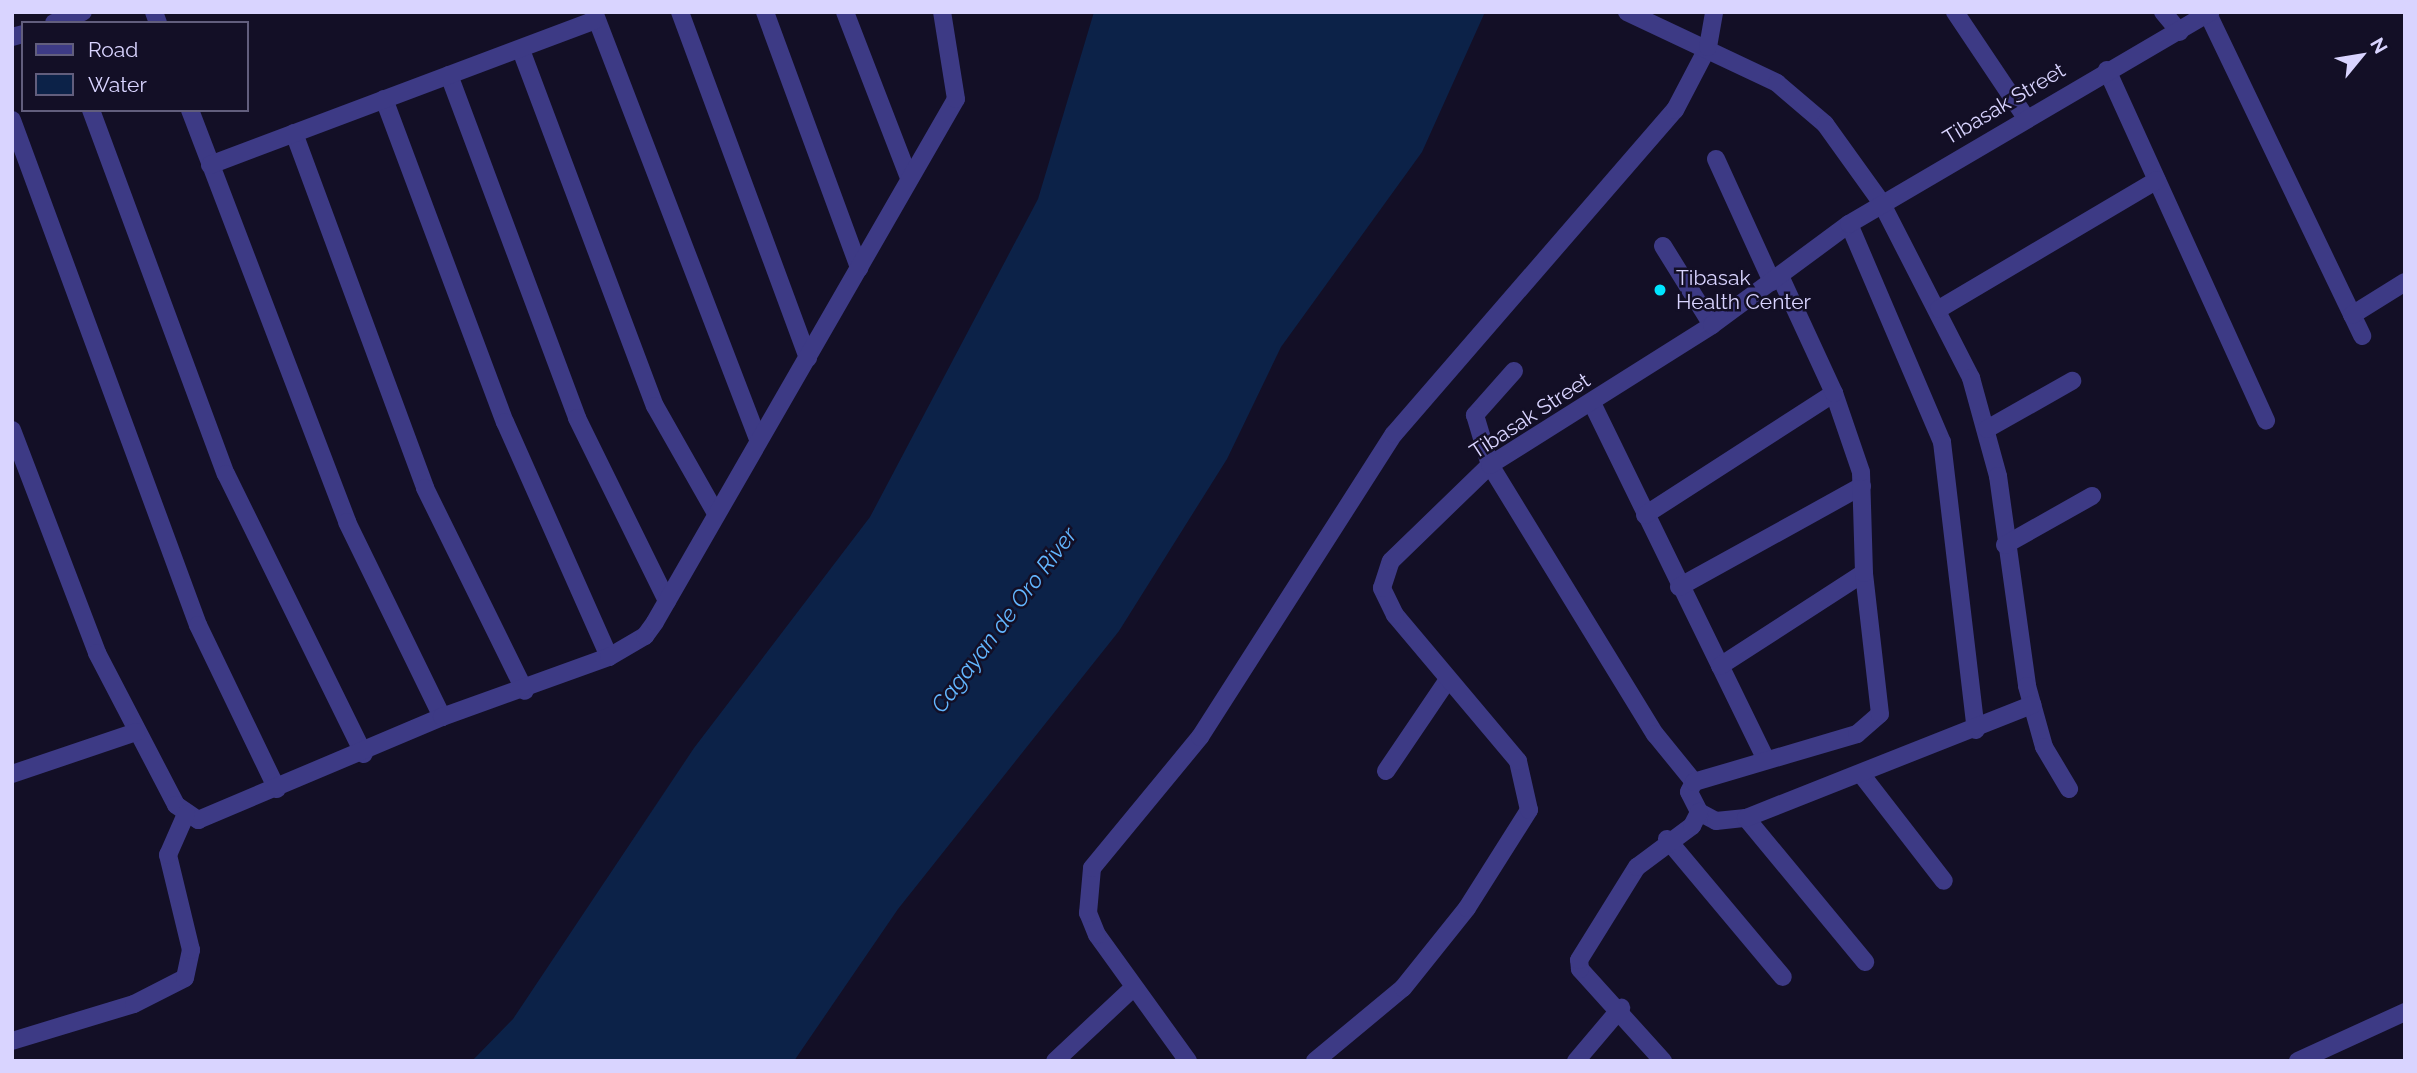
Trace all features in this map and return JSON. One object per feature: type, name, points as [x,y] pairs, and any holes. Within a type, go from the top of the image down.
[{"type":"street","points":[[57,20],[83,12]]},
{"type":"street","points":[[680,12],[808,358]]},
{"type":"street","points":[[765,12],[859,268]]},
{"type":"street","points":[[845,12],[909,178]]},
{"type":"street","points":[[13,435],[97,653],[136,732],[186,814],[198,820],[364,754],[442,717],[525,691],[609,657],[645,636],[667,601],[714,510],[808,358],[956,99],[942,12]]},
{"type":"street","points":[[1627,12],[1708,47],[1801,102],[1881,202],[1939,309],[1987,429],[2032,705],[2054,769],[2069,789]]},
{"type":"street","points":[[1188,1061],[1132,989],[1088,913],[1092,868],[1109,841],[1200,737],[1394,434],[1675,110],[1708,47],[1714,12]]},
{"type":"street","points":[[1955,12],[2026,118]]},
{"type":"street","points":[[2163,12],[2180,32]]},
{"type":"street","points":[[2209,13],[2362,336]]},
{"type":"street","name":"Tibasak Street","points":[[1315,1061],[1403,988],[1467,908],[1530,810],[1518,761],[1447,681],[1395,614],[1382,575],[1442,506],[1490,465],[1712,325],[1881,202],[2209,13]]},
{"type":"street","points":[[210,165],[521,50],[595,16],[758,439]]},
{"type":"street","points":[[521,50],[655,406],[714,510]]},
{"type":"street","points":[[2106,70],[2266,421]]},
{"type":"street","points":[[449,75],[576,418],[667,601]]},
{"type":"street","points":[[384,99],[505,422],[609,657]]},
{"type":"street","points":[[92,112],[226,474],[364,754]]},
{"type":"street","points":[[191,112],[346,522],[442,717]]},
{"type":"street","points":[[12,120],[198,625],[277,789]]},
{"type":"street","points":[[294,134],[425,488],[525,691]]},
{"type":"street","points":[[1716,159],[1834,393],[1862,486],[1864,573],[1880,714],[1875,725],[1694,782],[1689,793],[1699,812],[1716,821],[1746,818],[1976,730],[2032,705]]},
{"type":"street","points":[[1939,309],[2157,180]]},
{"type":"street","points":[[1849,224],[1942,442],[1976,730]]},
{"type":"street","points":[[1663,246],[1712,325]]},
{"type":"street","points":[[2352,315],[2405,282]]},
{"type":"street","points":[[1514,371],[1475,415],[1490,465],[1655,734],[1694,782]]},
{"type":"street","points":[[1987,429],[2072,381]]},
{"type":"street","points":[[1645,515],[1834,393]]},
{"type":"street","points":[[1592,403],[1679,587],[1765,758]]},
{"type":"street","points":[[1679,587],[1862,486]]},
{"type":"street","points":[[2005,545],[2092,496]]},
{"type":"street","points":[[1720,666],[1864,573]]},
{"type":"street","points":[[1387,771],[1447,681]]},
{"type":"street","points":[[12,774],[136,732]]},
{"type":"street","points":[[1861,774],[1944,881]]},
{"type":"street","points":[[1663,1061],[1621,1008],[1580,969],[1579,960],[1637,867],[1667,839],[1692,826],[1699,812]]},
{"type":"street","points":[[12,1041],[134,1004],[185,978],[191,950],[168,855],[186,814]]},
{"type":"street","points":[[1746,818],[1865,962]]},
{"type":"street","points":[[1667,839],[1783,977]]},
{"type":"street","points":[[1055,1061],[1132,989]]},
{"type":"street","points":[[1576,1061],[1621,1008]]},
{"type":"street","points":[[2298,1061],[2405,1012]]},
{"type":"water","name":"Cagayan de Oro River","points":[[1094,12],[1485,12],[1422,152],[1281,347],[1227,459],[1119,631],[898,909],[794,1061],[472,1061],[513,1019],[694,748],[870,517],[1038,199]]},
{"type":"place","name":"Tibasak Health Center","points":[[1660,290]]}]
